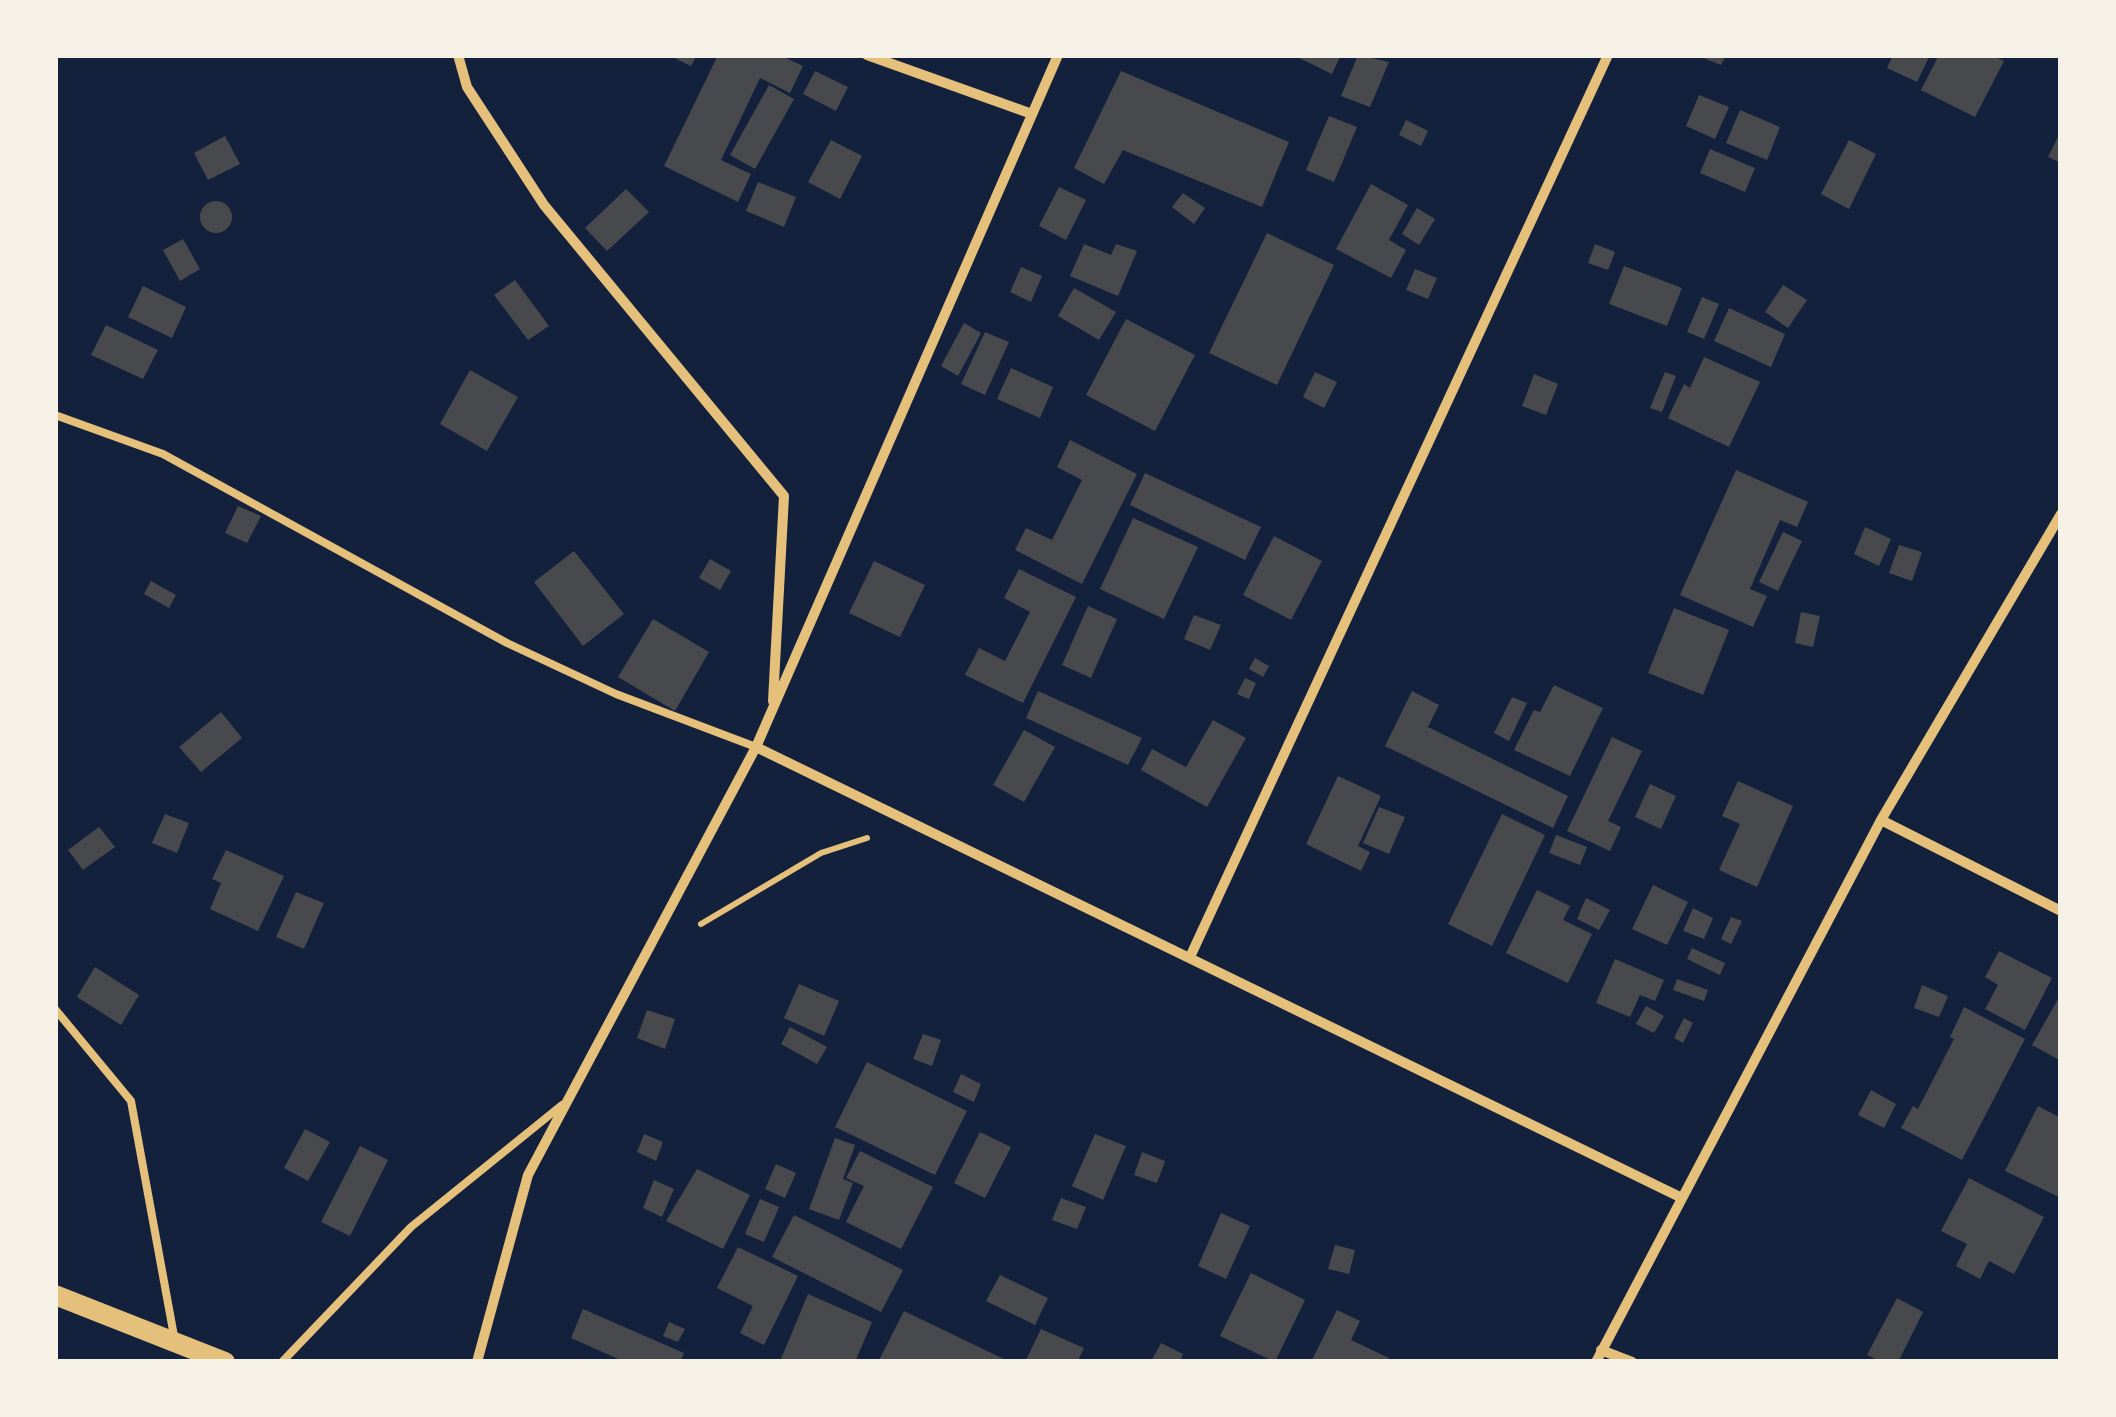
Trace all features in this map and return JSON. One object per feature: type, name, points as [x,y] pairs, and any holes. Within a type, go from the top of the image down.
[{"type":"main road","points":[[55,1295],[224,1362]]},
{"type":"street","points":[[458,55],[467,87],[544,205],[784,496],[772,707]]},
{"type":"street","points":[[867,55],[1032,114]]},
{"type":"street","points":[[477,1362],[528,1175],[756,746],[1058,55]]},
{"type":"street","points":[[1190,956],[1608,55]]},
{"type":"street","points":[[1596,1362],[1881,820],[2061,514]]},
{"type":"street","points":[[756,746],[1682,1198]]},
{"type":"street","points":[[1881,820],[2061,911]]},
{"type":"street","points":[[1602,1350],[1632,1362]]},
{"type":"lane","points":[[55,415],[163,454],[507,643],[616,694],[756,746]]},
{"type":"lane","points":[[55,1008],[131,1101],[175,1341]]},
{"type":"lane","points":[[282,1362],[411,1227],[566,1102]]},
{"type":"path","points":[[641,962],[821,852],[910,823]]},
{"type":"building","points":[[668,55],[697,55],[691,66]]},
{"type":"building","points":[[718,55],[779,55],[803,66],[790,93],[760,78],[721,160],[751,174],[738,202],[664,166]]},
{"type":"building","points":[[1293,55],[1341,55],[1332,74]]},
{"type":"building","points":[[1358,55],[1389,62],[1370,107],[1341,96]]},
{"type":"building","points":[[1696,55],[1726,55],[1721,65]]},
{"type":"building","points":[[1893,55],[1930,55],[1917,82],[1887,68]]},
{"type":"building","points":[[1939,55],[1991,55],[2004,61],[1975,117],[1921,90]]},
{"type":"building","points":[[815,71],[848,87],[836,111],[803,94]]},
{"type":"building","points":[[1121,71],[1289,142],[1262,207],[1123,150],[1104,184],[1074,168]]},
{"type":"building","points":[[769,85],[794,99],[755,169],[730,155]]},
{"type":"building","points":[[1699,95],[1729,107],[1715,139],[1686,126]]},
{"type":"building","points":[[1740,110],[1780,127],[1767,160],[1726,143]]},
{"type":"building","points":[[1329,116],[1357,127],[1334,182],[1306,170]]},
{"type":"building","points":[[1406,120],[1428,131],[1421,146],[1399,135]]},
{"type":"building","points":[[2061,131],[2061,163],[2048,157]]},
{"type":"building","points":[[225,136],[240,164],[208,180],[194,153]]},
{"type":"building","points":[[831,140],[862,156],[840,199],[808,182]]},
{"type":"building","points":[[1849,140],[1876,154],[1849,209],[1821,194]]},
{"type":"building","points":[[1710,149],[1755,168],[1745,192],[1700,173]]},
{"type":"building","points":[[758,182],[796,197],[784,227],[746,211]]},
{"type":"building","points":[[1371,184],[1408,205],[1389,240],[1406,250],[1391,278],[1336,249]]},
{"type":"building","points":[[1059,187],[1086,200],[1066,240],[1039,226]]},
{"type":"building","points":[[626,189],[649,212],[607,251],[585,228]]},
{"type":"building","points":[[1183,193],[1205,208],[1194,224],[1172,207]]},
{"type":"building","points":[[216,201],[227,206],[232,217],[227,228],[216,233],[205,228],[200,217],[205,206]]},
{"type":"building","points":[[1417,208],[1435,219],[1419,245],[1402,234]]},
{"type":"building","points":[[1267,233],[1334,265],[1277,385],[1209,353]]},
{"type":"building","points":[[183,239],[200,269],[180,281],[163,250]]},
{"type":"building","points":[[1084,244],[1111,255],[1116,244],[1137,251],[1118,296],[1070,276]]},
{"type":"building","points":[[1595,244],[1615,252],[1608,270],[1588,263]]},
{"type":"building","points":[[1624,266],[1682,288],[1667,326],[1609,304]]},
{"type":"building","points":[[1021,267],[1042,276],[1031,302],[1010,292]]},
{"type":"building","points":[[1415,269],[1437,278],[1428,299],[1406,290]]},
{"type":"building","points":[[515,280],[549,326],[528,340],[494,295]]},
{"type":"building","points":[[1783,285],[1807,300],[1788,328],[1765,312]]},
{"type":"building","points":[[143,286],[186,307],[172,338],[128,317]]},
{"type":"building","points":[[1074,288],[1116,312],[1099,340],[1058,316]]},
{"type":"building","points":[[1702,297],[1719,304],[1704,339],[1687,332]]},
{"type":"building","points":[[1729,308],[1785,334],[1771,367],[1714,341]]},
{"type":"building","points":[[1126,319],[1195,355],[1155,431],[1086,395]]},
{"type":"building","points":[[964,323],[981,333],[958,376],[941,366]]},
{"type":"building","points":[[106,325],[158,350],[143,379],[91,355]]},
{"type":"building","points":[[985,332],[1009,342],[985,395],[961,384]]},
{"type":"building","points":[[1704,357],[1760,382],[1729,447],[1668,418],[1684,384],[1690,388]]},
{"type":"building","points":[[1011,368],[1053,387],[1040,418],[997,399]]},
{"type":"building","points":[[470,370],[518,397],[487,451],[440,424]]},
{"type":"building","points":[[1315,372],[1337,382],[1324,408],[1303,397]]},
{"type":"building","points":[[1665,372],[1676,376],[1662,412],[1650,408]]},
{"type":"building","points":[[1534,374],[1558,384],[1546,415],[1522,406]]},
{"type":"building","points":[[1070,440],[1137,474],[1082,584],[1015,550],[1026,528],[1052,540],[1082,480],[1057,467]]},
{"type":"building","points":[[1736,470],[1808,502],[1797,527],[1780,520],[1750,589],[1767,596],[1753,627],[1680,595]]},
{"type":"building","points":[[1145,473],[1261,527],[1245,560],[1130,505]]},
{"type":"building","points":[[238,506],[261,516],[247,543],[225,533]]},
{"type":"building","points":[[1133,518],[1198,547],[1164,619],[1100,589]]},
{"type":"building","points":[[1865,527],[1891,539],[1879,566],[1854,554]]},
{"type":"building","points":[[1783,532],[1802,541],[1778,591],[1759,582]]},
{"type":"building","points":[[1274,536],[1322,561],[1291,620],[1243,595]]},
{"type":"building","points":[[1899,545],[1922,552],[1912,581],[1889,573]]},
{"type":"building","points":[[574,551],[624,614],[583,646],[534,582]]},
{"type":"building","points":[[710,559],[731,571],[720,590],[699,578]]},
{"type":"building","points":[[874,561],[925,585],[900,637],[849,613]]},
{"type":"building","points":[[1019,569],[1076,597],[1023,703],[965,675],[979,648],[1005,661],[1030,612],[1004,598]]},
{"type":"building","points":[[151,581],[176,595],[169,608],[144,594]]},
{"type":"building","points":[[1088,606],[1117,619],[1091,678],[1062,665]]},
{"type":"building","points":[[1674,608],[1729,630],[1703,695],[1648,673]]},
{"type":"building","points":[[1801,612],[1820,616],[1813,647],[1795,643]]},
{"type":"building","points":[[1194,615],[1221,625],[1210,650],[1184,639]]},
{"type":"building","points":[[653,619],[709,652],[675,711],[618,677]]},
{"type":"building","points":[[1255,658],[1269,666],[1263,677],[1249,669]]},
{"type":"building","points":[[1245,678],[1256,683],[1249,699],[1237,694]]},
{"type":"building","points":[[1554,685],[1603,708],[1570,776],[1514,750],[1534,710],[1540,712]]},
{"type":"building","points":[[1038,691],[1142,738],[1128,765],[1026,718]]},
{"type":"building","points":[[1412,691],[1439,705],[1428,727],[1568,796],[1553,828],[1385,746]]},
{"type":"building","points":[[1512,697],[1527,703],[1509,741],[1494,733]]},
{"type":"building","points":[[221,712],[242,738],[201,772],[179,747]]},
{"type":"building","points":[[1213,720],[1246,738],[1207,807],[1141,770],[1152,749],[1186,767]]},
{"type":"building","points":[[1024,730],[1055,747],[1024,802],[993,785]]},
{"type":"building","points":[[1612,737],[1642,751],[1608,821],[1621,827],[1610,851],[1567,831]]},
{"type":"building","points":[[1338,776],[1381,796],[1358,846],[1370,852],[1361,871],[1306,844]]},
{"type":"building","points":[[1738,781],[1793,806],[1757,887],[1719,870],[1740,824],[1722,816]]},
{"type":"building","points":[[1650,784],[1676,796],[1661,829],[1635,817]]},
{"type":"building","points":[[1379,807],[1405,817],[1389,854],[1363,843]]},
{"type":"building","points":[[165,814],[189,823],[177,853],[152,843]]},
{"type":"building","points":[[1502,814],[1545,835],[1492,946],[1448,924]]},
{"type":"building","points":[[99,827],[115,847],[83,870],[68,850]]},
{"type":"building","points":[[1556,835],[1587,847],[1580,865],[1549,853]]},
{"type":"building","points":[[226,850],[284,876],[258,931],[210,909],[221,883],[212,879]]},
{"type":"building","points":[[1653,885],[1688,902],[1667,945],[1632,929]]},
{"type":"building","points":[[1537,890],[1570,906],[1563,920],[1592,934],[1568,983],[1506,953]]},
{"type":"building","points":[[296,892],[324,903],[304,949],[276,937]]},
{"type":"building","points":[[1586,898],[1610,910],[1599,930],[1577,919]]},
{"type":"building","points":[[1693,908],[1713,918],[1704,939],[1683,931]]},
{"type":"building","points":[[1731,917],[1742,921],[1731,944],[1721,939]]},
{"type":"building","points":[[1692,948],[1725,963],[1720,975],[1687,959]]},
{"type":"building","points":[[1999,951],[2052,978],[2025,1030],[1985,1009],[1998,985],[1985,977]]},
{"type":"building","points":[[1615,959],[1664,980],[1655,1001],[1640,995],[1630,1017],[1596,1003]]},
{"type":"building","points":[[95,967],[139,995],[121,1025],[77,997]]},
{"type":"building","points":[[1677,979],[1708,990],[1704,1001],[1673,990]]},
{"type":"building","points":[[799,984],[839,1001],[824,1036],[784,1018]]},
{"type":"building","points":[[1922,985],[1948,996],[1939,1017],[1914,1008]]},
{"type":"building","points":[[2061,994],[2061,1061],[2032,1045]]},
{"type":"building","points":[[1646,1006],[1664,1016],[1654,1033],[1636,1024]]},
{"type":"building","points":[[1964,1007],[2025,1039],[1962,1160],[1901,1128],[1913,1106],[1918,1109],[1954,1039],[1950,1037]]},
{"type":"building","points":[[647,1010],[675,1019],[665,1049],[637,1038]]},
{"type":"building","points":[[1684,1018],[1693,1023],[1683,1043],[1674,1038]]},
{"type":"building","points":[[790,1027],[827,1047],[817,1064],[781,1044]]},
{"type":"building","points":[[923,1034],[941,1040],[932,1066],[913,1059]]},
{"type":"building","points":[[867,1062],[967,1111],[935,1175],[835,1127]]},
{"type":"building","points":[[961,1074],[981,1084],[974,1102],[953,1092]]},
{"type":"building","points":[[1871,1090],[1896,1104],[1884,1128],[1858,1115]]},
{"type":"building","points":[[2038,1106],[2061,1118],[2061,1198],[2005,1171]]},
{"type":"building","points":[[305,1129],[330,1142],[308,1181],[284,1168]]},
{"type":"building","points":[[980,1132],[1011,1147],[985,1198],[954,1183]]},
{"type":"building","points":[[644,1134],[663,1142],[656,1161],[637,1152]]},
{"type":"building","points":[[1095,1134],[1126,1146],[1103,1200],[1072,1186]]},
{"type":"building","points":[[835,1138],[855,1145],[843,1179],[853,1183],[839,1220],[809,1209]]},
{"type":"building","points":[[360,1146],[388,1160],[350,1236],[321,1222]]},
{"type":"building","points":[[860,1151],[933,1187],[901,1249],[846,1222],[864,1186],[846,1178]]},
{"type":"building","points":[[1142,1152],[1165,1161],[1157,1183],[1134,1175]]},
{"type":"building","points":[[776,1164],[796,1173],[785,1198],[765,1189]]},
{"type":"building","points":[[697,1169],[750,1195],[723,1249],[666,1221]]},
{"type":"building","points":[[1969,1178],[2044,1217],[2014,1274],[1989,1261],[1980,1279],[1956,1266],[1967,1244],[1941,1231]]},
{"type":"building","points":[[654,1180],[674,1189],[662,1217],[643,1208]]},
{"type":"building","points":[[1061,1198],[1086,1207],[1077,1229],[1052,1220]]},
{"type":"building","points":[[760,1199],[779,1207],[764,1242],[745,1234]]},
{"type":"building","points":[[1221,1213],[1250,1226],[1226,1279],[1198,1266]]},
{"type":"building","points":[[794,1215],[903,1270],[881,1312],[772,1257]]},
{"type":"building","points":[[1335,1245],[1355,1250],[1349,1274],[1328,1269]]},
{"type":"building","points":[[738,1247],[798,1276],[764,1345],[740,1333],[753,1306],[717,1288]]},
{"type":"building","points":[[1251,1273],[1305,1300],[1275,1362],[1220,1336]]},
{"type":"building","points":[[1000,1275],[1048,1298],[1035,1325],[986,1301]]},
{"type":"building","points":[[808,1294],[872,1322],[855,1362],[781,1359]]},
{"type":"building","points":[[1897,1298],[1923,1312],[1898,1362],[1882,1362],[1867,1355]]},
{"type":"building","points":[[583,1309],[684,1353],[680,1362],[625,1362],[571,1338]]},
{"type":"building","points":[[1337,1310],[1360,1321],[1351,1340],[1389,1358],[1387,1362],[1311,1362]]},
{"type":"building","points":[[904,1311],[1010,1362],[878,1362]]},
{"type":"building","points":[[669,1322],[685,1329],[678,1342],[663,1336]]},
{"type":"building","points":[[1041,1329],[1084,1348],[1077,1362],[1025,1362]]},
{"type":"building","points":[[1161,1343],[1183,1354],[1180,1362],[1151,1362]]}]
